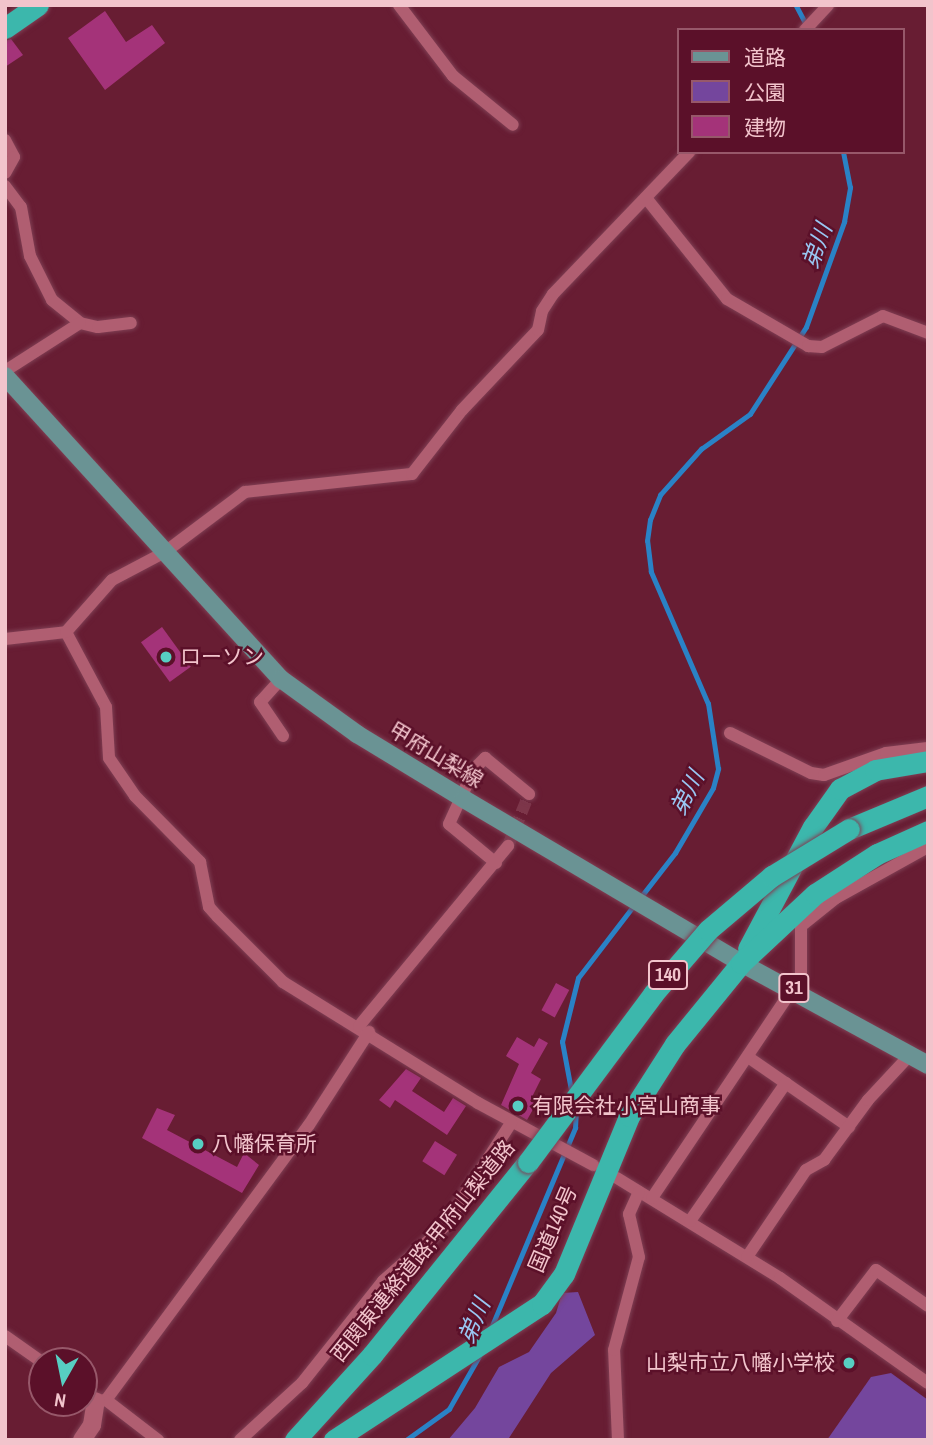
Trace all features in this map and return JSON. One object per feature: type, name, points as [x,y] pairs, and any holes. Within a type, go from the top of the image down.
[{"type":"highway","points":[[5,28],[38,5]]},
{"type":"highway","points":[[741,963],[813,827],[840,789],[875,770],[928,761]]},
{"type":"highway","name":"西関東連絡道路;甲府山梨道路","points":[[295,1440],[372,1355],[527,1162],[653,994],[708,930],[772,876],[849,829],[928,796]]},
{"type":"highway","points":[[741,963],[784,920],[842,873],[928,831]]},
{"type":"highway","name":"国道140号","points":[[334,1440],[445,1364],[527,1318],[564,1274],[595,1191],[651,1079],[741,963]]},
{"type":"main road","name":"甲府山梨線","points":[[5,373],[281,679],[356,734],[464,799],[677,922],[741,963],[793,988],[928,1065]]},
{"type":"street","points":[[399,5],[453,76],[513,125]]},
{"type":"street","points":[[807,28],[828,5]]},
{"type":"street","points":[[5,141],[14,157],[5,173]]},
{"type":"street","points":[[5,639],[66,632],[112,580],[165,552],[245,492],[412,474],[462,410],[538,330],[542,311],[553,293],[688,154]]},
{"type":"street","points":[[5,186],[21,207],[40,279],[52,300],[80,323],[98,327],[131,323]]},
{"type":"street","points":[[646,198],[727,299],[808,346],[821,347],[883,316],[928,333]]},
{"type":"street","points":[[5,373],[80,323]]},
{"type":"street","points":[[66,632],[106,707],[109,758],[135,796],[200,862],[209,906],[283,982],[364,1029],[511,1123],[551,1139],[593,1164]]},
{"type":"street","points":[[281,679],[260,702],[283,736]]},
{"type":"street","points":[[730,733],[811,773],[824,775],[886,753],[928,748]]},
{"type":"street","points":[[496,863],[449,824],[464,799],[474,769],[485,758],[529,794]]},
{"type":"street","points":[[98,1395],[309,1125],[364,1029],[508,846]]},
{"type":"street","points":[[652,1198],[801,976],[797,932],[801,926],[836,898],[928,847]]},
{"type":"street","points":[[747,1257],[806,1170],[824,1160],[910,1055]]},
{"type":"street","points":[[748,1058],[849,1127]]},
{"type":"street","points":[[690,1221],[786,1083]]},
{"type":"street","points":[[240,1440],[302,1382],[383,1281],[444,1227],[511,1123]]},
{"type":"street","points":[[617,1178],[747,1257],[927,1381]]},
{"type":"street","points":[[618,1440],[614,1350],[639,1257],[629,1214],[639,1192]]},
{"type":"street","points":[[837,1321],[876,1270],[928,1306]]},
{"type":"street","points":[[5,1336],[28,1352]]},
{"type":"street","points":[[98,1399],[158,1440]]},
{"type":"street","points":[[82,1440],[92,1425],[93,1417]]},
{"type":"green space","points":[[578,1292],[595,1335],[551,1373],[509,1438],[448,1440],[475,1408],[499,1367],[529,1352],[556,1313],[562,1293]]},
{"type":"green space","points":[[891,1373],[928,1400],[928,1440],[827,1440],[871,1377]]},
{"type":"building","points":[[105,11],[126,42],[152,25],[165,43],[105,90],[68,38]]},
{"type":"building","points":[[11,39],[23,55],[5,67],[5,41]]},
{"type":"building","points":[[162,627],[191,667],[170,682],[141,642]]},
{"type":"building","points":[[556,983],[569,990],[555,1017],[541,1010]]},
{"type":"building","points":[[517,1037],[534,1047],[539,1038],[548,1043],[531,1073],[541,1079],[530,1101],[536,1104],[527,1120],[501,1105],[519,1064],[506,1056]]},
{"type":"building","points":[[406,1069],[421,1078],[412,1091],[444,1112],[453,1098],[466,1106],[447,1135],[395,1100],[390,1108],[379,1100]]},
{"type":"building","name":"八幡保育所","points":[[157,1108],[175,1115],[167,1130],[237,1167],[244,1153],[259,1165],[242,1193],[142,1138]]},
{"type":"building","points":[[435,1141],[457,1155],[444,1175],[422,1161]]},
{"type":"waterway","name":"弟川","points":[[796,5],[807,26]]},
{"type":"waterway","name":"弟川","points":[[640,898],[675,853],[713,788],[718,769],[708,704],[651,572],[647,541],[650,520],[660,495],[701,449],[750,414],[806,327],[844,222],[850,188],[843,154]]},
{"type":"waterway","name":"弟川","points":[[571,1090],[562,1042],[578,978],[635,904]]},
{"type":"waterway","name":"弟川","points":[[491,1328],[575,1128],[576,1109]]},
{"type":"waterway","name":"弟川","points":[[406,1440],[449,1409],[481,1353]]},
{"type":"tunnel","points":[[508,846],[529,794]]},
{"type":"place","name":"ローソン","points":[[166,657]]},
{"type":"place","name":"有限会社小宮山商事","points":[[518,1106]]},
{"type":"place","name":"八幡保育所","points":[[198,1144]]},
{"type":"place","name":"山梨市立八幡小学校","points":[[849,1363]]}]
